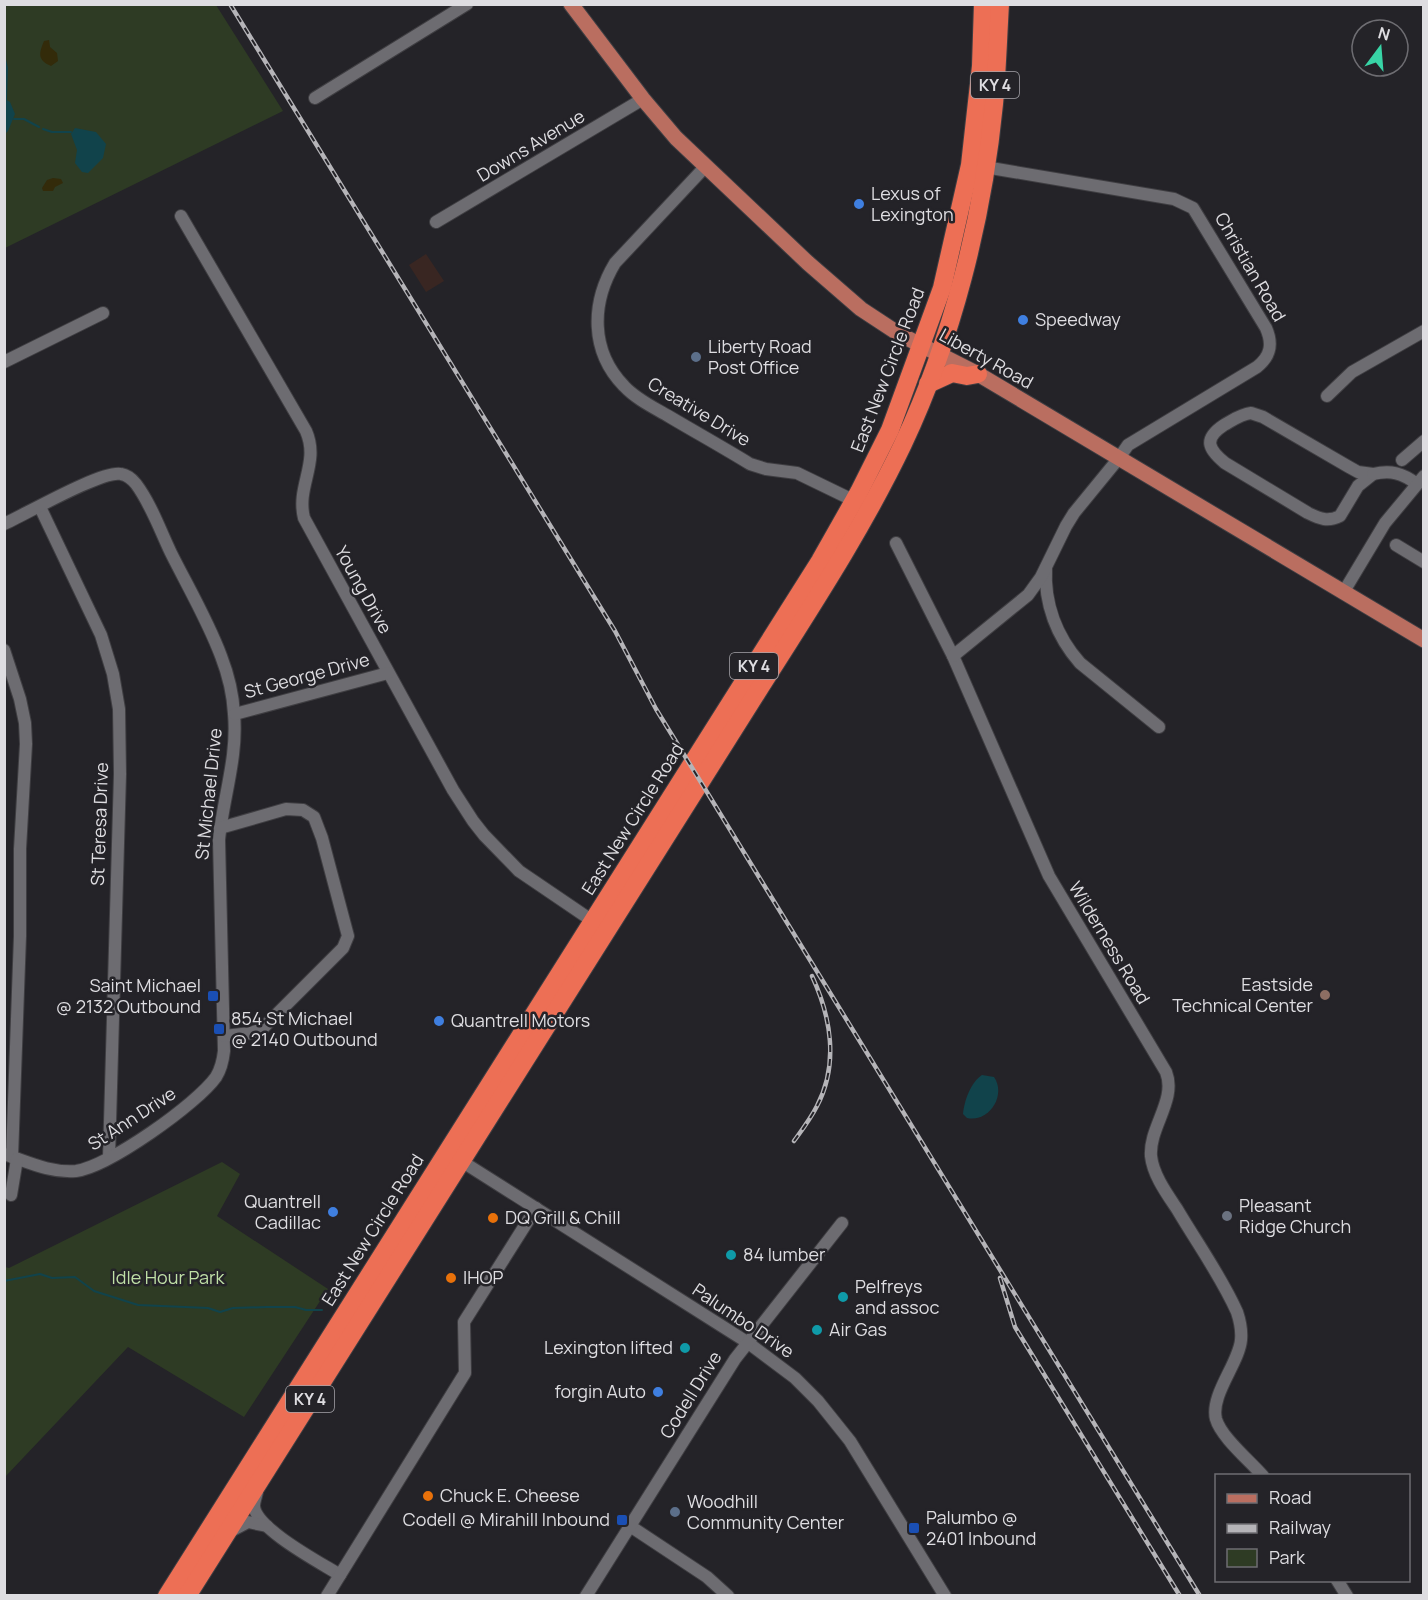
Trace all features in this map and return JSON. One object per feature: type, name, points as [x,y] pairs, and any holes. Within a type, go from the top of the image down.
[{"type":"highway","name":"East New Circle Road","points":[[981,162],[983,4]]},
{"type":"highway","name":"East New Circle Road","points":[[166,1596],[454,1156],[600,926],[820,561],[903,443],[928,384],[931,349],[942,288],[981,162],[994,104],[1000,4]]},
{"type":"highway","name":"East New Circle Road","points":[[862,504],[890,430],[931,349]]},
{"type":"highway","points":[[928,384],[952,373],[968,376],[978,374]]},
{"type":"highway","name":"East New Circle Road","points":[[187,1596],[454,1156]]},
{"type":"main road","name":"Liberty Road","points":[[571,4],[643,99],[676,138],[843,295],[899,334],[978,374],[1424,640]]},
{"type":"street","points":[[315,98],[467,4]]},
{"type":"street","name":"Downs Avenue","points":[[436,222],[643,99]]},
{"type":"street","name":"Christian Road","points":[[981,162],[1004,171],[1174,199],[1186,203],[1203,221],[1269,335],[1270,351],[1262,363],[1128,445],[1119,458]]},
{"type":"street","name":"Creative Drive","points":[[705,167],[615,263],[608,274],[600,298],[597,322],[601,348],[606,361],[624,387],[636,397],[750,464],[765,469],[797,473],[862,504]]},
{"type":"street","name":"Young Drive","points":[[181,216],[306,431],[312,458],[302,498],[304,518],[453,790],[484,835],[519,871],[600,926]]},
{"type":"street","points":[[4,362],[104,313]]},
{"type":"street","points":[[1327,396],[1352,372],[1424,331]]},
{"type":"street","points":[[1343,593],[1385,523],[1420,480],[1390,471],[1373,474],[1358,472],[1263,417],[1251,413],[1236,418],[1216,430],[1210,441],[1210,448],[1214,454],[1225,463],[1321,519],[1329,520],[1340,516],[1358,486],[1373,474]]},
{"type":"street","points":[[1402,460],[1424,441]]},
{"type":"street","points":[[896,543],[953,656],[1028,595],[1046,567],[1070,520],[1119,458]]},
{"type":"street","name":"St Michael Drive","points":[[40,507],[112,474],[125,475],[134,481],[223,662],[234,714],[234,757],[220,828],[218,865],[224,1036]]},
{"type":"street","points":[[4,524],[40,507]]},
{"type":"street","name":"St Teresa Drive","points":[[40,507],[101,635],[113,675],[119,709],[120,774],[109,1157]]},
{"type":"street","points":[[1396,545],[1424,562]]},
{"type":"street","points":[[1046,567],[1051,614],[1074,656],[1159,727]]},
{"type":"street","points":[[4,650],[20,699],[26,744],[20,849],[20,936],[11,1195]]},
{"type":"street","name":"Wilderness Road","points":[[953,656],[1049,876],[1169,1080],[1164,1109],[1152,1140],[1151,1155],[1154,1168],[1237,1312],[1241,1341],[1238,1354],[1219,1395],[1215,1416],[1226,1435],[1261,1474]]},
{"type":"street","name":"St George Drive","points":[[234,714],[388,673]]},
{"type":"street","points":[[220,828],[286,809],[296,808],[309,813],[317,822],[348,936],[343,948],[262,1029],[251,1034],[224,1036]]},
{"type":"street","name":"St Ann Drive","points":[[11,1156],[40,1168],[66,1171],[89,1167],[109,1157],[169,1121],[208,1086],[221,1066],[224,1036]]},
{"type":"street","name":"Palumbo Drive","points":[[454,1156],[747,1342],[795,1378],[841,1428],[945,1596]]},
{"type":"street","points":[[327,1596],[465,1373],[464,1322],[536,1208]]},
{"type":"street","name":"Codell Drive","points":[[586,1596],[735,1359],[842,1223]]},
{"type":"street","points":[[259,1479],[254,1506],[257,1514],[267,1526],[276,1536],[340,1575]]},
{"type":"street","points":[[225,1535],[249,1522],[267,1526]]},
{"type":"street","points":[[630,1526],[707,1577],[728,1596]]},
{"type":"street","points":[[1338,1582],[1347,1596]]},
{"type":"shaded area","points":[[426,254],[444,281],[426,292],[409,265]]},
{"type":"green space","points":[[5,5],[216,5],[283,111],[5,248]]},
{"type":"green space","name":"Idle Hour Park","points":[[222,1162],[240,1174],[217,1216],[328,1289],[244,1417],[128,1347],[5,1477],[5,1267],[9,1268]]},
{"type":"sand","points":[[49,40],[50,47],[57,53],[58,61],[51,66],[40,56],[44,41]]},
{"type":"sand","points":[[61,179],[63,183],[55,187],[53,191],[43,191],[42,188],[47,180]]},
{"type":"water","points":[[5,99],[10,102],[15,114],[5,134]]},
{"type":"water","points":[[75,128],[96,132],[106,144],[103,158],[88,173],[82,172],[75,163],[77,150],[71,134]]},
{"type":"water","points":[[982,1075],[994,1077],[997,1084],[997,1100],[982,1116],[967,1118],[963,1114],[965,1103],[971,1087]]},
{"type":"waterway","points":[[4,55],[7,68],[6,100]]},
{"type":"waterway","points":[[14,119],[24,119],[39,127]]},
{"type":"waterway","points":[[43,129],[52,132],[71,132]]},
{"type":"waterway","points":[[4,1281],[40,1274],[52,1278],[75,1277],[94,1291],[138,1305],[208,1308],[220,1312],[233,1308],[267,1307],[322,1310]]},
{"type":"railway","points":[[230,4],[615,631],[656,709],[1200,1596]]},
{"type":"railway","points":[[794,1141],[812,1115],[824,1090],[830,1057],[828,1024],[812,976]]},
{"type":"railway","points":[[1000,1278],[1015,1327],[1180,1596]]},
{"type":"place","name":"Lexus of Lexington","points":[[859,204]]},
{"type":"place","name":"Speedway","points":[[1023,320]]},
{"type":"place","name":"Liberty Road Post Office","points":[[696,357]]},
{"type":"place","name":"Eastside Technical Center","points":[[1325,995]]},
{"type":"place","name":"Saint Michael @ 2132 Outbound","points":[[213,996]]},
{"type":"place","name":"Quantrell Motors","points":[[439,1021]]},
{"type":"place","name":"854 St Michael @ 2140 Outbound","points":[[219,1029]]},
{"type":"place","name":"Quantrell Cadillac","points":[[333,1212]]},
{"type":"place","name":"Pleasant Ridge Church","points":[[1227,1216]]},
{"type":"place","name":"DQ Grill & Chill","points":[[493,1218]]},
{"type":"place","name":"84 lumber","points":[[731,1255]]},
{"type":"place","name":"IHOP","points":[[451,1278]]},
{"type":"place","name":"Pelfreys and assoc","points":[[843,1297]]},
{"type":"place","name":"Air Gas","points":[[817,1330]]},
{"type":"place","name":"Lexington lifted","points":[[685,1348]]},
{"type":"place","name":"forgin Auto","points":[[658,1392]]},
{"type":"place","name":"Chuck E. Cheese","points":[[428,1496]]},
{"type":"place","name":"Woodhill Community Center","points":[[675,1512]]},
{"type":"place","name":"Codell @ Mirahill Inbound","points":[[622,1520]]},
{"type":"place","name":"Palumbo @ 2401 Inbound","points":[[914,1528]]}]
